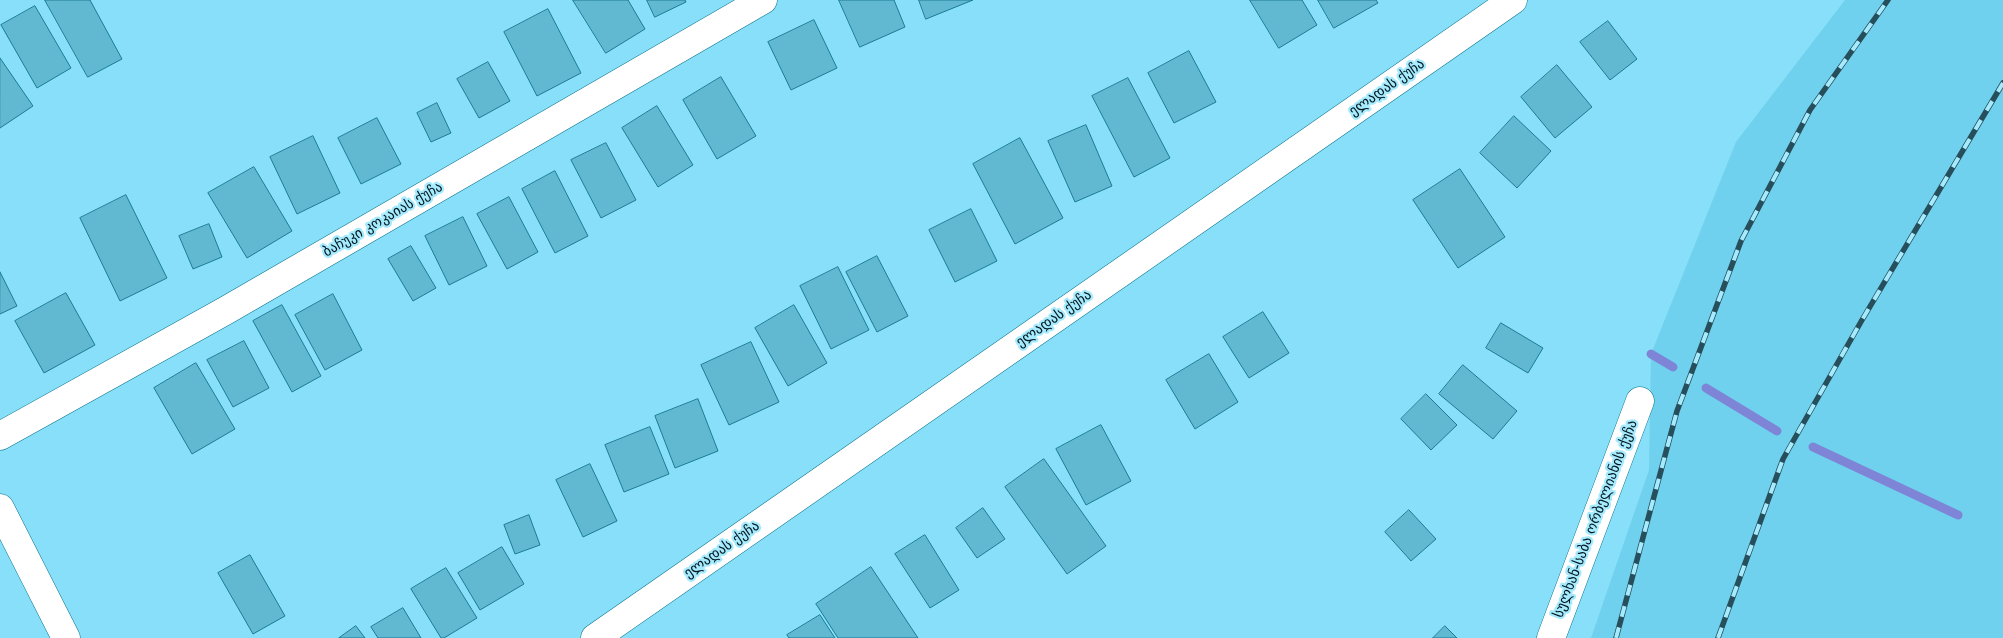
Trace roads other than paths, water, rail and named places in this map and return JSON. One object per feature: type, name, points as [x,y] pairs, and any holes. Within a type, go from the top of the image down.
[{"type":"street","name":"ბაჩუკი კოკაიას ქუჩა","points":[[0,436],[225,311],[763,0]]},
{"type":"street","name":"ელადას ქუჩა","points":[[595,638],[1513,0]]},
{"type":"street","name":"სულხან-საბა ორბელიანის ქუჩა","points":[[1551,638],[1640,401]]},
{"type":"street","points":[[0,508],[66,638]]},
{"type":"waterway","points":[[1651,354],[1673,367]]},
{"type":"waterway","points":[[1706,388],[1777,431]]},
{"type":"waterway","points":[[1813,447],[1958,515]]},
{"type":"railway","points":[[1616,638],[1677,411],[1741,241],[1810,110],[1888,0]]},
{"type":"railway","points":[[1718,638],[1783,459],[1862,320],[2003,83]]}]
